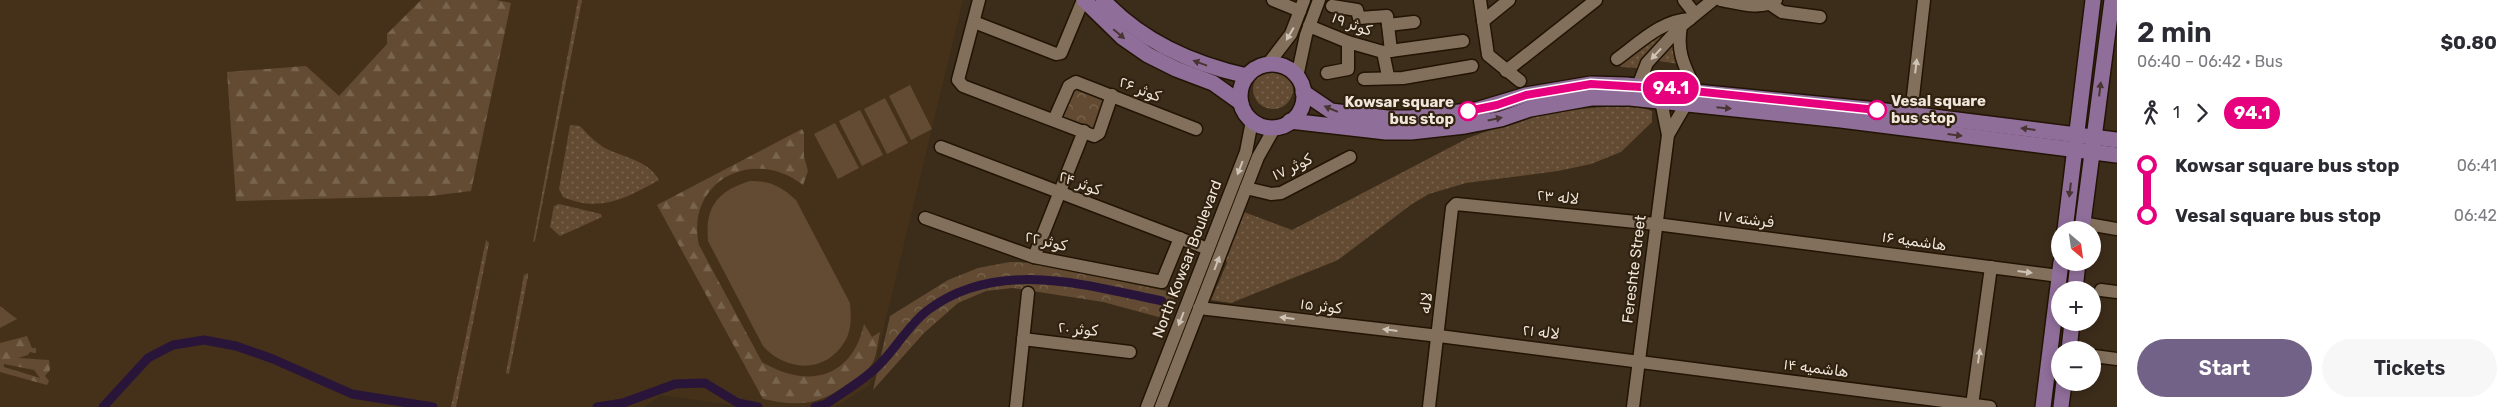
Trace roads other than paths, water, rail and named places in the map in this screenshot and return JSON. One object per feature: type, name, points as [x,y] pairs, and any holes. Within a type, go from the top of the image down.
[{"type":"main road","points":[[1084,0],[1122,37],[1148,55],[1176,69],[1213,83],[1241,103]]},
{"type":"main road","points":[[1103,0],[1130,26],[1155,43],[1209,66],[1247,76]]},
{"type":"main road","points":[[2066,221],[2093,0]]},
{"type":"main road","points":[[2083,221],[2112,0]]},
{"type":"main road","points":[[1268,64],[1284,67],[1298,77],[1303,92],[1301,109],[1290,121],[1275,127],[1267,127],[1252,121],[1245,113],[1241,103],[1240,92],[1247,76],[1260,66],[1268,64]]},
{"type":"main road","points":[[1303,92],[1331,111],[1387,118],[1410,118],[1476,110],[1526,95],[1591,84],[1638,86],[1696,91],[2075,150],[2117,140]]},
{"type":"main road","points":[[1290,121],[1386,132],[1410,132],[1465,126],[1530,109],[1592,98],[1630,98],[1686,104],[1842,114],[1910,114],[2077,135],[2117,156]]},
{"type":"main road","points":[[2044,407],[2060,271]]},
{"type":"main road","points":[[2062,407],[2063,391]]},
{"type":"street","points":[[979,0],[960,83],[1094,136],[1099,133],[1112,95]]},
{"type":"street","points":[[974,22],[1056,54],[1061,53],[1084,0]]},
{"type":"street","points":[[1268,64],[1291,34],[1302,5],[1273,0]]},
{"type":"street","points":[[1298,77],[1309,26],[1319,0]]},
{"type":"street","points":[[1480,0],[1488,55],[1520,81]]},
{"type":"street","points":[[1483,21],[1509,0]]},
{"type":"street","points":[[1506,71],[1596,0]]},
{"type":"street","points":[[1684,0],[1689,20],[1678,42],[1679,54],[1696,91]]},
{"type":"street","points":[[1638,86],[1648,63],[1689,20],[1713,0]]},
{"type":"street","points":[[1721,0],[1760,6],[1773,2],[1782,12],[1820,17]]},
{"type":"street","points":[[1910,114],[1924,0]]},
{"type":"street","points":[[1332,6],[1356,10],[1359,18],[1387,16],[1388,76]]},
{"type":"street","points":[[1617,59],[1655,30],[1678,19],[1689,20]]},
{"type":"street","points":[[1388,25],[1414,22]]},
{"type":"street","name":"کوثر ۱۹","points":[[1309,26],[1348,42],[1387,52]]},
{"type":"street","points":[[1387,52],[1463,41]]},
{"type":"street","points":[[1327,73],[1348,69],[1348,42]]},
{"type":"street","points":[[1364,79],[1388,76],[1403,78],[1472,66]]},
{"type":"street","name":"کوثر ۲۶","points":[[1054,120],[1068,86],[1076,82],[1196,129]]},
{"type":"street","name":"Fereshte Street","points":[[1633,407],[1668,135],[1661,102]]},
{"type":"street","name":"Fereshte Street","points":[[1668,135],[1686,104]]},
{"type":"street","name":"North Kowsar Boulevard","points":[[1147,407],[1246,152],[1252,121]]},
{"type":"street","name":"North Kowsar Boulevard","points":[[1162,407],[1258,157],[1275,127]]},
{"type":"street","points":[[1034,258],[1084,131]]},
{"type":"street","name":"کوثر ۲۴","points":[[941,147],[1208,249]]},
{"type":"street","name":"کوثر ۱۷","points":[[1246,188],[1271,194],[1281,194],[1350,157]]},
{"type":"street","name":"لاله ۲۳","points":[[1456,204],[1656,224]]},
{"type":"street","name":"لاله","points":[[1429,407],[1439,336],[1452,208],[1456,204]]},
{"type":"street","name":"کوثر ۲۲","points":[[926,218],[1034,258],[1162,282],[1180,238]]},
{"type":"street","name":"فرشته ۱۷","points":[[1656,224],[1832,246]]},
{"type":"street","points":[[2101,228],[2117,229]]},
{"type":"street","name":"هاشمیه ۱۶","points":[[1832,246],[1991,267],[2051,269]]},
{"type":"street","points":[[1972,404],[1991,267]]},
{"type":"street","points":[[2101,290],[2117,292]]},
{"type":"street","points":[[1016,407],[1028,294]]},
{"type":"street","name":"کوثر ۱۵","points":[[1199,308],[1439,336]]},
{"type":"street","name":"لاله ۲۱","points":[[1439,336],[1638,362]]},
{"type":"street","name":"کوثر ۲۰","points":[[1023,339],[1130,352]]},
{"type":"street","points":[[2101,357],[2117,359]]},
{"type":"street","name":"هاشمیه ۱۴","points":[[1638,362],[1990,407]]},
{"type":"waterway","points":[[815,407],[826,404],[872,371],[914,323],[928,310],[955,294],[983,284],[1012,280],[1042,280],[1103,288],[1162,301]]},
{"type":"waterway","points":[[103,407],[148,358],[173,345],[204,340],[236,346],[273,359],[352,394],[433,407]]},
{"type":"waterway","points":[[597,407],[623,403],[675,384],[705,383],[738,403],[758,407]]},
{"type":"place","name":"Vesal square bus stop","points":[[1877,110]]},
{"type":"place","name":"Kowsar square bus stop","points":[[1468,111]]}]
